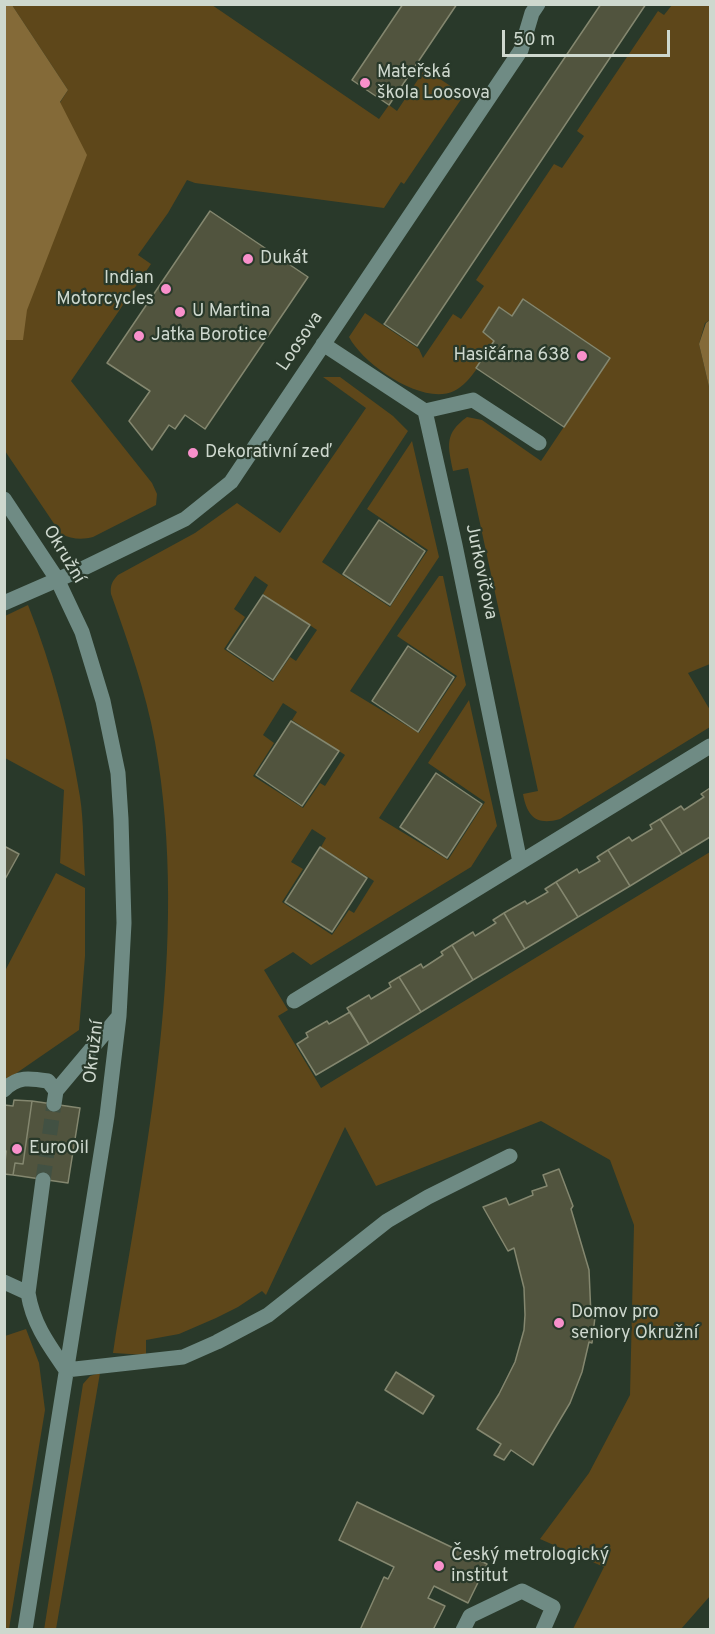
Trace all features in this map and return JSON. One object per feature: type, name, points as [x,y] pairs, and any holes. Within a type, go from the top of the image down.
[{"type":"street","name":"Loosova","points":[[4,603],[184,519],[231,482],[521,50],[532,14],[538,4]]},
{"type":"street","points":[[323,344],[425,411],[473,400],[539,443]]},
{"type":"street","name":"Jurkovičova","points":[[425,411],[520,862]]},
{"type":"street","name":"Okružní","points":[[4,500],[57,579],[82,632],[103,701],[118,774],[124,923],[119,1016],[107,1116],[25,1629]]},
{"type":"street","points":[[294,1001],[711,746]]},
{"type":"street","points":[[4,1090],[13,1081],[26,1078],[48,1081],[55,1098],[119,1016]]},
{"type":"street","points":[[43,1180],[28,1293],[31,1311],[46,1342],[66,1370],[183,1357],[217,1342],[268,1315],[387,1221],[428,1197],[510,1156]]},
{"type":"street","points":[[4,1282],[28,1293]]},
{"type":"street","points":[[463,1629],[470,1616],[522,1591],[553,1607],[543,1629]]},
{"type":"shaded area","points":[[4,5],[12,5],[68,90],[60,102],[87,155],[27,310],[23,340],[5,340]]},
{"type":"shaded area","points":[[12,5],[212,5],[379,119],[389,105],[397,111],[425,69],[464,95],[404,184],[401,182],[384,208],[195,183],[187,180],[168,213],[138,255],[151,264],[71,381],[152,483],[157,494],[156,505],[93,537],[69,537],[61,534],[5,451],[4,191],[68,90]]},
{"type":"shaded area","points":[[672,5],[710,5],[710,320],[705,323],[699,344],[710,391],[710,664],[688,673],[710,710],[710,727],[560,819],[545,821],[534,817],[525,802],[523,794],[538,791],[468,468],[453,471],[449,447],[454,429],[467,417],[482,420],[541,461],[610,358],[523,300],[512,316],[499,307],[483,332],[494,341],[477,369],[460,387],[441,394],[426,393],[395,380],[367,359],[349,337],[365,313],[419,349],[423,358],[453,314],[461,319],[484,286],[476,280],[554,164],[562,168],[584,136],[577,131],[658,11],[664,15]]},
{"type":"shaded area","points":[[710,320],[710,391],[699,344],[706,323]]},
{"type":"shaded area","points":[[323,377],[340,377],[393,416],[408,431],[322,562],[390,607],[428,550],[367,509],[412,441],[439,557],[350,691],[419,733],[457,676],[397,636],[439,576],[443,576],[466,685],[379,818],[448,860],[485,802],[428,763],[469,700],[497,826],[471,867],[311,965],[293,952],[264,970],[288,1010],[278,1016],[321,1088],[710,852],[710,1596],[681,1629],[573,1629],[604,1567],[540,1539],[589,1473],[630,1395],[634,1225],[610,1160],[541,1121],[376,1186],[345,1127],[266,1295],[262,1291],[238,1307],[179,1334],[146,1340],[146,1355],[113,1353],[160,1049],[166,972],[168,895],[165,818],[155,742],[142,686],[111,594],[111,586],[118,575],[195,533],[237,503],[280,533],[366,408]],"holes":[[[255,576],[268,585],[263,594],[317,630],[296,661],[290,657],[273,682],[224,649],[245,617],[234,609]],[[283,703],[297,712],[292,720],[345,755],[325,786],[320,783],[303,808],[253,776],[274,743],[263,735]],[[312,829],[326,838],[321,847],[374,881],[354,913],[349,910],[332,935],[282,902],[303,869],[291,862]]]},
{"type":"shaded area","points":[[28,605],[53,676],[71,748],[81,807],[85,876],[60,863],[64,790],[5,758],[5,616]]},
{"type":"shaded area","points":[[56,873],[85,888],[85,956],[79,1030],[5,1081],[5,971]]},
{"type":"shaded area","points":[[26,1329],[39,1363],[45,1410],[9,1629],[5,1629],[5,1336]]},
{"type":"shaded area","points":[[100,1373],[56,1629],[44,1630],[83,1384],[90,1376]]},
{"type":"building","points":[[403,4],[457,4],[389,105],[352,80]]},
{"type":"building","points":[[601,4],[646,4],[417,346],[384,324]]},
{"type":"building","points":[[210,211],[308,277],[205,429],[185,415],[175,429],[169,425],[152,450],[129,421],[150,391],[107,363]]},
{"type":"building","points":[[523,299],[610,358],[564,427],[476,368],[494,341],[483,332],[499,307],[512,316]]},
{"type":"building","points":[[379,520],[425,551],[390,605],[343,574]]},
{"type":"building","points":[[263,595],[310,625],[273,680],[227,649]]},
{"type":"building","points":[[408,646],[454,677],[418,732],[372,701]]},
{"type":"building","points":[[291,721],[339,751],[302,806],[256,775]]},
{"type":"building","points":[[436,773],[482,804],[447,858],[400,827]]},
{"type":"building","points":[[710,788],[710,837],[682,854],[660,819],[681,806],[684,810],[704,797],[701,794]]},
{"type":"building","points":[[660,819],[682,854],[630,886],[608,850],[629,837],[632,841],[652,829],[650,825]]},
{"type":"building","points":[[4,846],[19,854],[4,881]]},
{"type":"building","points":[[320,847],[367,878],[332,932],[285,902]]},
{"type":"building","points":[[608,850],[630,886],[578,917],[556,882],[577,869],[579,873],[600,861],[597,857]]},
{"type":"building","points":[[556,882],[578,917],[525,949],[504,913],[548,892],[545,889]]},
{"type":"building","points":[[504,913],[525,949],[473,980],[452,945],[473,932],[475,936],[496,923],[493,920]]},
{"type":"building","points":[[452,945],[473,980],[421,1012],[399,977],[421,964],[423,968],[443,955],[441,952]]},
{"type":"building","points":[[399,977],[421,1012],[369,1044],[347,1008],[369,995],[371,999],[391,987],[389,983]]},
{"type":"building","points":[[350,1012],[369,1044],[316,1075],[297,1044],[308,1037],[306,1033]]},
{"type":"building","points":[[14,1100],[32,1101],[23,1164],[15,1163],[13,1175],[4,1174],[6,1151],[4,1151],[4,1105],[13,1106]]},
{"type":"building","points":[[32,1101],[80,1108],[68,1183],[13,1175],[15,1163],[23,1164]]},
{"type":"building","name":"Domov pro seniory Okružní","points":[[559,1169],[573,1206],[571,1209],[589,1270],[591,1316],[595,1317],[592,1343],[589,1342],[582,1372],[570,1403],[533,1465],[511,1450],[504,1460],[494,1455],[501,1444],[477,1429],[499,1394],[515,1362],[524,1330],[525,1315],[524,1288],[514,1248],[508,1251],[483,1207],[506,1198],[509,1205],[533,1195],[532,1191],[547,1186],[543,1175]]},
{"type":"building","points":[[396,1372],[434,1396],[423,1414],[385,1390]]},
{"type":"building","name":"Český metrologický institut","points":[[357,1502],[487,1564],[468,1603],[434,1586],[428,1598],[445,1606],[433,1630],[360,1630],[384,1577],[388,1579],[394,1567],[339,1540]]},
{"type":"tunnel","points":[[43,1180],[54,1104]]},
{"type":"place","name":"Mateřská škola Loosova","points":[[365,83]]},
{"type":"place","name":"Dukát","points":[[248,259]]},
{"type":"place","name":"Indian Motorcycles","points":[[166,289]]},
{"type":"place","name":"U Martina","points":[[180,312]]},
{"type":"place","name":"Jatka Borotice","points":[[139,336]]},
{"type":"place","name":"Hasičárna 638","points":[[582,356]]},
{"type":"place","name":"Dekorativní zeď","points":[[193,453]]},
{"type":"place","name":"EuroOil","points":[[17,1149]]},
{"type":"place","name":"Domov pro seniory Okružní","points":[[559,1323]]},
{"type":"place","name":"Český metrologický institut","points":[[439,1566]]}]
